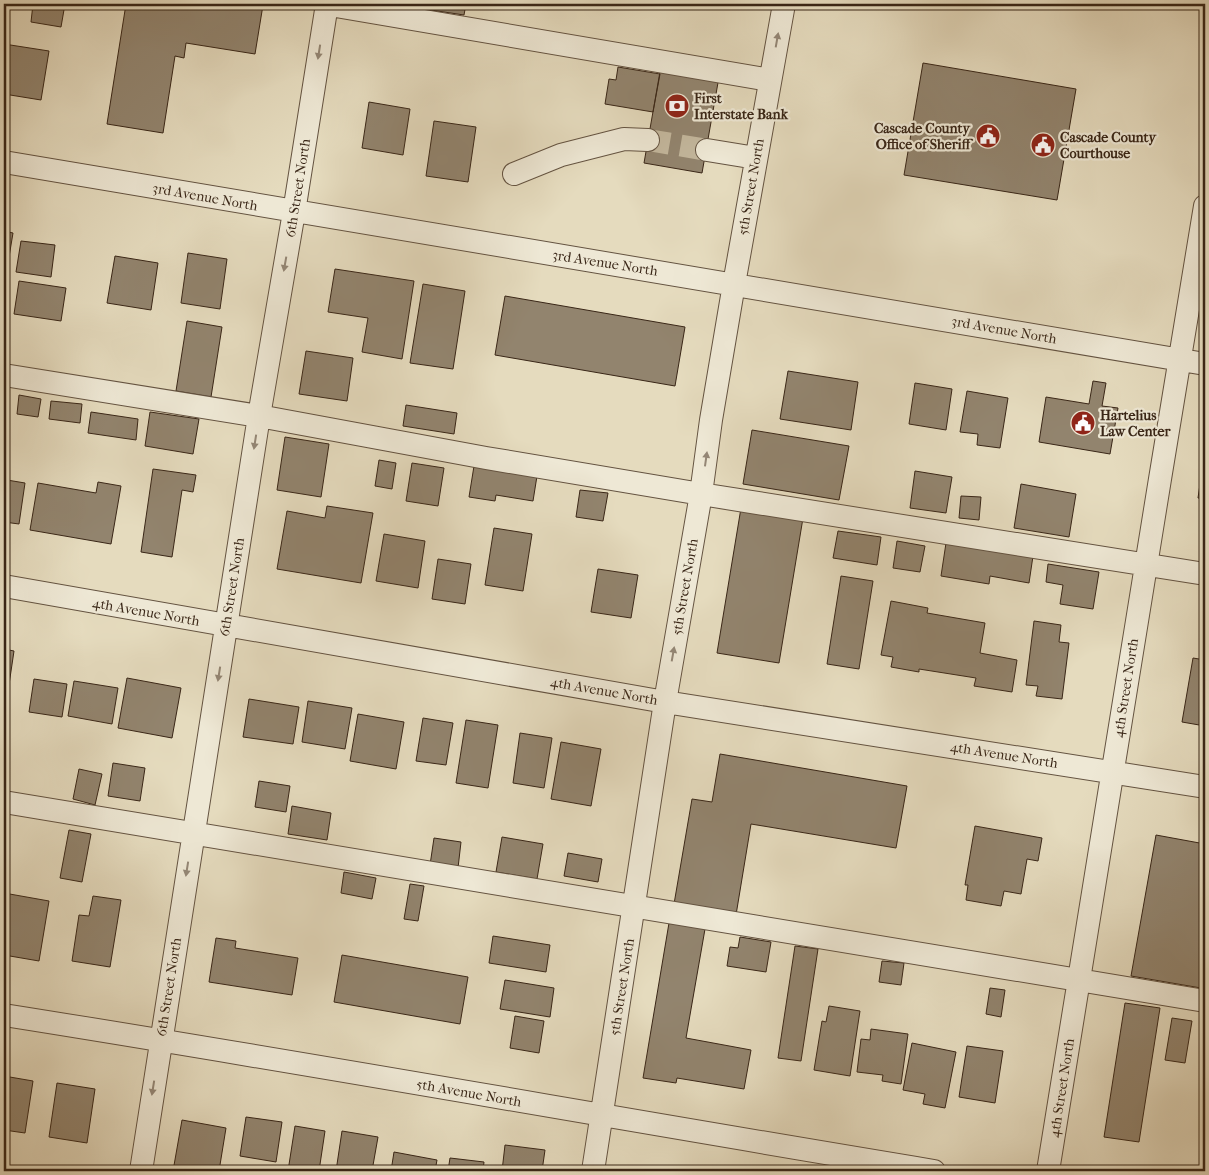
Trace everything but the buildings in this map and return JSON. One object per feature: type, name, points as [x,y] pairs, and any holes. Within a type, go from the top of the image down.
[{"type":"street","points":[[326,4],[770,80]]},
{"type":"street","name":"6th Street North","points":[[140,1171],[326,4]]},
{"type":"street","name":"5th Street North","points":[[593,1171],[665,702],[701,494],[711,420],[784,4]]},
{"type":"street","points":[[514,174],[561,155],[624,139],[648,140]]},
{"type":"street","points":[[706,150],[756,158]]},
{"type":"street","name":"3rd Avenue North","points":[[4,162],[1205,364]]},
{"type":"street","name":"4th Street North","points":[[1048,1171],[1205,206]]},
{"type":"street","points":[[4,375],[259,416],[477,456],[701,494],[1205,574]]},
{"type":"street","name":"4th Avenue North","points":[[4,586],[665,702],[1205,787]]},
{"type":"street","points":[[4,802],[1205,1001]]},
{"type":"street","name":"5th Avenue North","points":[[4,1015],[934,1171]]},
{"type":"tunnel","points":[[648,140],[707,150]]},
{"type":"place","name":"First Interstate Bank","points":[[677,106]]},
{"type":"place","name":"Cascade County Office of Sheriff","points":[[988,136]]},
{"type":"place","name":"Cascade County Courthouse","points":[[1043,145]]},
{"type":"place","name":"Hartelius Law Center","points":[[1083,423]]}]
